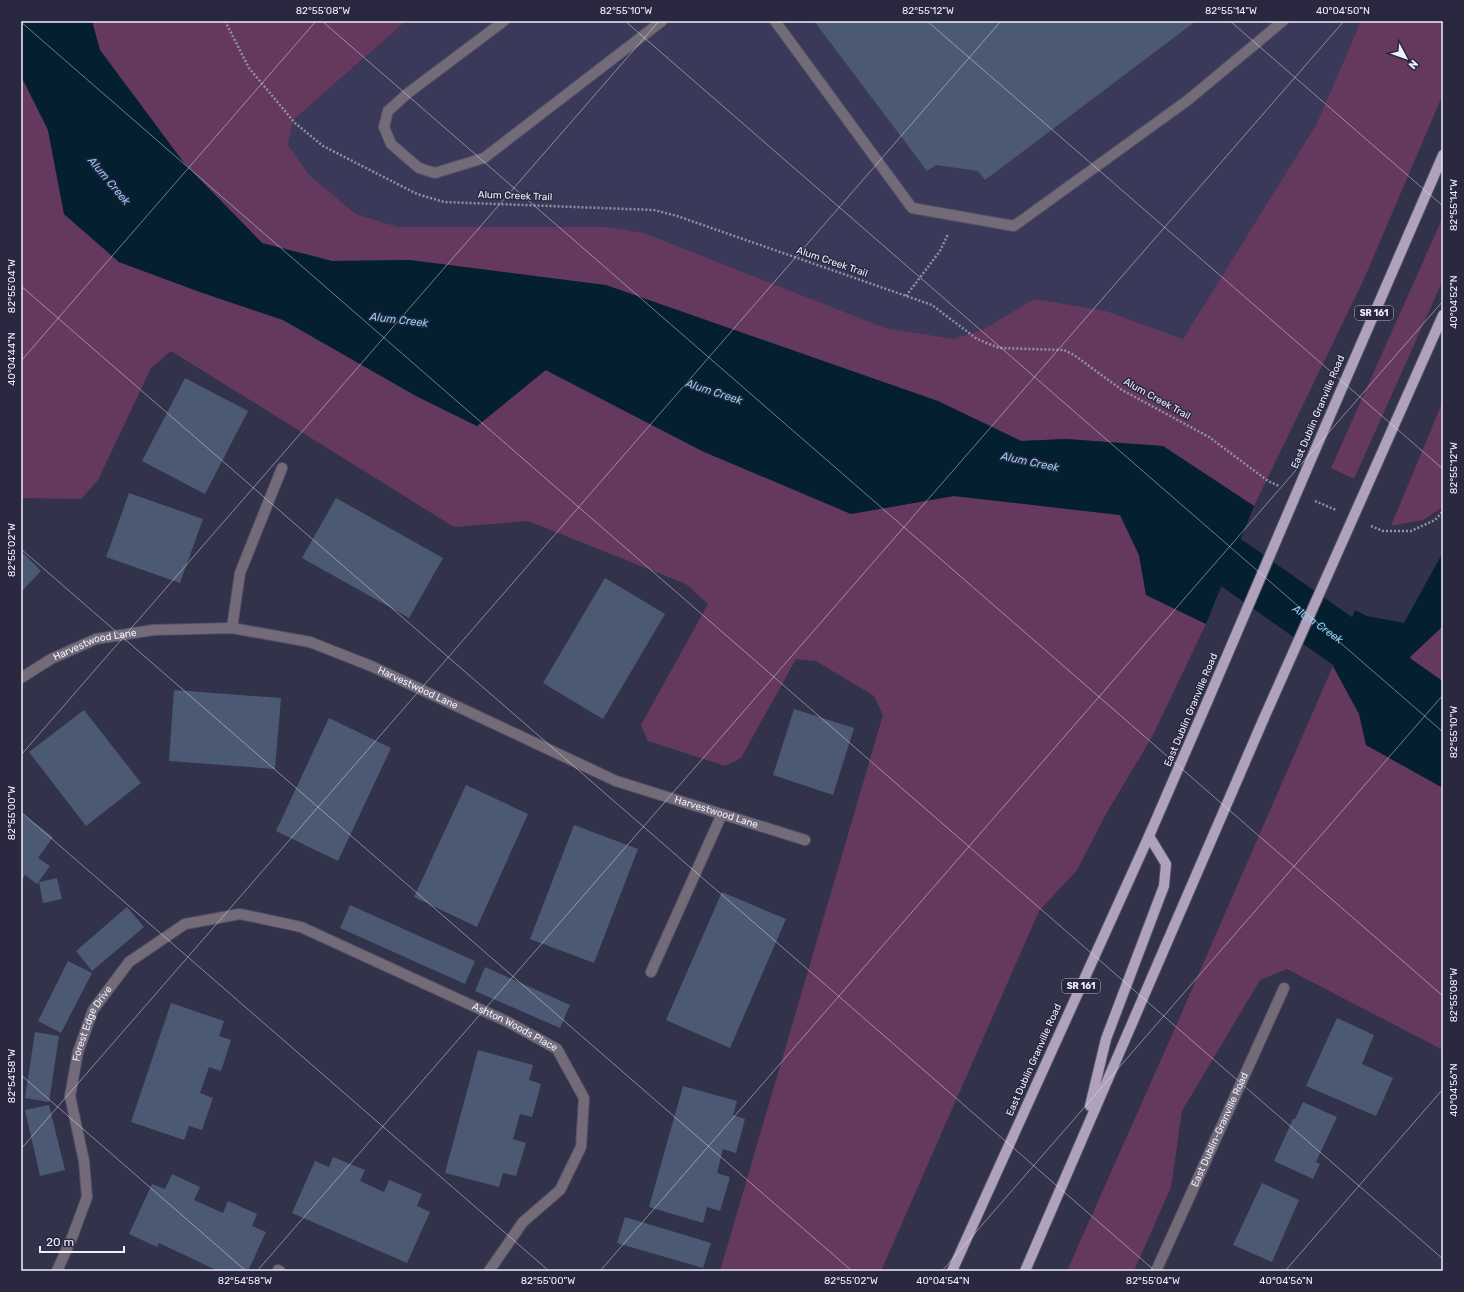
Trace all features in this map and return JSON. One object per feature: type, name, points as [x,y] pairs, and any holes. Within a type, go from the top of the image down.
[{"type":"main road","name":"East Dublin Granville Road","points":[[952,1271],[1149,836],[1443,155]]},
{"type":"main road","points":[[1025,1271],[1264,718],[1443,315]]},
{"type":"main road","points":[[1083,1134],[1106,1039],[1164,886],[1166,864],[1149,836]]},
{"type":"street","points":[[504,21],[408,93],[388,111],[384,127],[390,144],[418,168],[436,173],[484,158],[662,21]]},
{"type":"street","points":[[775,21],[912,208],[1014,226],[1188,100],[1283,21]]},
{"type":"street","points":[[232,628],[240,573],[282,468]]},
{"type":"street","name":"Harvestwood Lane","points":[[21,678],[51,659],[96,639],[153,630],[232,628],[310,642],[371,666],[616,781],[805,840]]},
{"type":"street","points":[[651,972],[722,814]]},
{"type":"street","name":"Forest Edge Drive","points":[[57,1271],[73,1235],[87,1197],[84,1162],[70,1096],[78,1052],[93,1010],[129,962],[185,924],[240,914],[301,927]]},
{"type":"street","name":"Ashton Woods Place","points":[[301,927],[508,1022],[557,1049],[584,1098],[581,1147],[560,1190],[523,1222],[489,1271]]},
{"type":"street","name":"East Dublin-Granville Road","points":[[1156,1271],[1284,988]]},
{"type":"path","name":"Alum Creek Trail","points":[[225,21],[249,68],[295,123],[323,146],[417,194],[444,202],[654,210],[677,216],[932,305],[977,339],[999,348],[1064,350],[1074,355],[1122,390],[1209,437],[1268,481],[1282,487]]},
{"type":"path","points":[[906,296],[940,251],[957,216]]},
{"type":"path","points":[[1311,500],[1340,512]]},
{"type":"path","points":[[1368,525],[1383,531],[1412,531],[1435,520],[1443,511]]},
{"type":"shaded area","points":[[92,21],[406,21],[293,120],[288,145],[309,175],[356,214],[398,227],[606,227],[644,233],[885,328],[954,339],[984,329],[1034,299],[1106,311],[1183,339],[1317,123],[1361,21],[1443,21],[1443,94],[1364,279],[1254,506],[1163,446],[1066,439],[1021,441],[938,401],[410,260],[332,261],[262,243],[184,163],[100,50]]},
{"type":"shaded area","points":[[406,21],[1361,21],[1317,123],[1183,339],[1106,311],[1034,299],[984,329],[954,339],[885,328],[644,233],[606,227],[398,227],[356,214],[309,175],[288,145],[293,120]]},
{"type":"shaded area","points":[[21,76],[48,130],[64,214],[119,262],[200,292],[283,320],[416,396],[477,426],[545,370],[702,451],[851,514],[954,496],[1120,515],[1139,555],[1146,595],[1206,624],[1152,737],[1106,814],[1077,870],[1039,911],[881,1271],[720,1271],[883,715],[874,696],[816,661],[796,659],[741,758],[725,766],[648,741],[641,725],[708,604],[686,584],[528,521],[454,527],[171,351],[151,368],[98,480],[81,499],[21,498]]},
{"type":"shaded area","points":[[1443,217],[1443,280],[1354,479],[1331,468]]},
{"type":"shaded area","points":[[1443,401],[1443,505],[1423,520],[1391,526]]},
{"type":"shaded area","points":[[1443,626],[1443,705],[1422,692],[1410,657]]},
{"type":"shaded area","points":[[1333,666],[1359,714],[1366,745],[1443,788],[1443,1050],[1287,969],[1260,980],[1182,1111],[1171,1187],[1134,1271],[1067,1271],[1172,1035]]},
{"type":"water","points":[[21,21],[92,21],[100,50],[184,163],[262,243],[332,261],[410,260],[606,285],[938,401],[1021,441],[1066,439],[1163,446],[1254,506],[1206,624],[1146,595],[1139,555],[1120,515],[954,496],[851,514],[702,451],[546,370],[477,426],[416,396],[283,320],[200,292],[119,262],[64,214],[48,130],[21,76]]},
{"type":"water","points":[[1443,552],[1443,626],[1410,657],[1422,692],[1443,705],[1443,788],[1366,745],[1359,714],[1333,666],[1355,610],[1367,616],[1404,623]]},
{"type":"building","points":[[814,21],[1196,21],[985,180],[978,171],[936,165],[927,171]]},
{"type":"building","points":[[185,378],[248,411],[205,494],[142,461]]},
{"type":"building","points":[[129,493],[203,519],[180,583],[106,557]]},
{"type":"building","points":[[336,498],[443,558],[409,618],[302,558]]},
{"type":"building","points":[[21,551],[41,571],[21,592]]},
{"type":"building","points":[[605,578],[665,614],[603,719],[543,683]]},
{"type":"building","points":[[174,690],[281,698],[275,769],[169,761]]},
{"type":"building","points":[[794,709],[854,728],[833,795],[773,775]]},
{"type":"building","points":[[84,710],[141,783],[86,826],[29,752]]},
{"type":"building","points":[[329,718],[391,748],[338,861],[276,831]]},
{"type":"building","points":[[466,785],[528,814],[477,927],[414,897]]},
{"type":"building","points":[[21,813],[53,837],[38,858],[50,866],[37,884],[25,875],[21,881]]},
{"type":"building","points":[[574,825],[638,849],[594,963],[530,939]]},
{"type":"building","points":[[57,878],[62,899],[43,903],[39,882]]},
{"type":"building","points":[[722,892],[786,919],[730,1048],[666,1020]]},
{"type":"building","points":[[350,905],[475,961],[465,984],[340,928]]},
{"type":"building","points":[[127,907],[144,927],[92,971],[76,951]]},
{"type":"building","points":[[68,961],[92,973],[61,1033],[38,1021]]},
{"type":"building","points":[[485,967],[570,1005],[560,1028],[475,991]]},
{"type":"building","points":[[171,1003],[224,1021],[219,1036],[231,1040],[221,1071],[209,1067],[200,1093],[213,1098],[202,1130],[189,1126],[184,1140],[131,1122]]},
{"type":"building","points":[[1337,1018],[1374,1035],[1362,1064],[1393,1078],[1376,1116],[1306,1086]]},
{"type":"building","points":[[35,1032],[59,1036],[49,1102],[25,1098]]},
{"type":"building","points":[[478,1050],[533,1065],[529,1080],[541,1084],[532,1117],[520,1114],[513,1139],[526,1143],[516,1176],[503,1173],[499,1187],[445,1173]]},
{"type":"building","points":[[683,1086],[737,1101],[733,1115],[745,1119],[736,1153],[723,1149],[717,1173],[730,1177],[720,1211],[707,1207],[703,1223],[649,1207]]},
{"type":"building","points":[[1303,1102],[1337,1117],[1316,1162],[1320,1164],[1313,1179],[1274,1161],[1293,1119],[1295,1119]]},
{"type":"building","points":[[49,1105],[65,1170],[40,1176],[25,1110]]},
{"type":"building","points":[[333,1157],[365,1170],[360,1181],[384,1192],[389,1180],[422,1194],[417,1206],[430,1212],[407,1263],[292,1213],[315,1161],[329,1167]]},
{"type":"building","points":[[172,1174],[200,1187],[194,1200],[223,1213],[228,1201],[257,1214],[252,1226],[266,1232],[248,1271],[213,1271],[214,1269],[159,1243],[157,1247],[129,1234],[152,1184],[165,1189]]},
{"type":"building","points":[[1262,1183],[1299,1200],[1272,1262],[1233,1245]]},
{"type":"building","points":[[625,1217],[711,1243],[703,1268],[617,1243]]},
{"type":"waterway","name":"Alum Creek","points":[[1175,523],[1443,712]]}]
